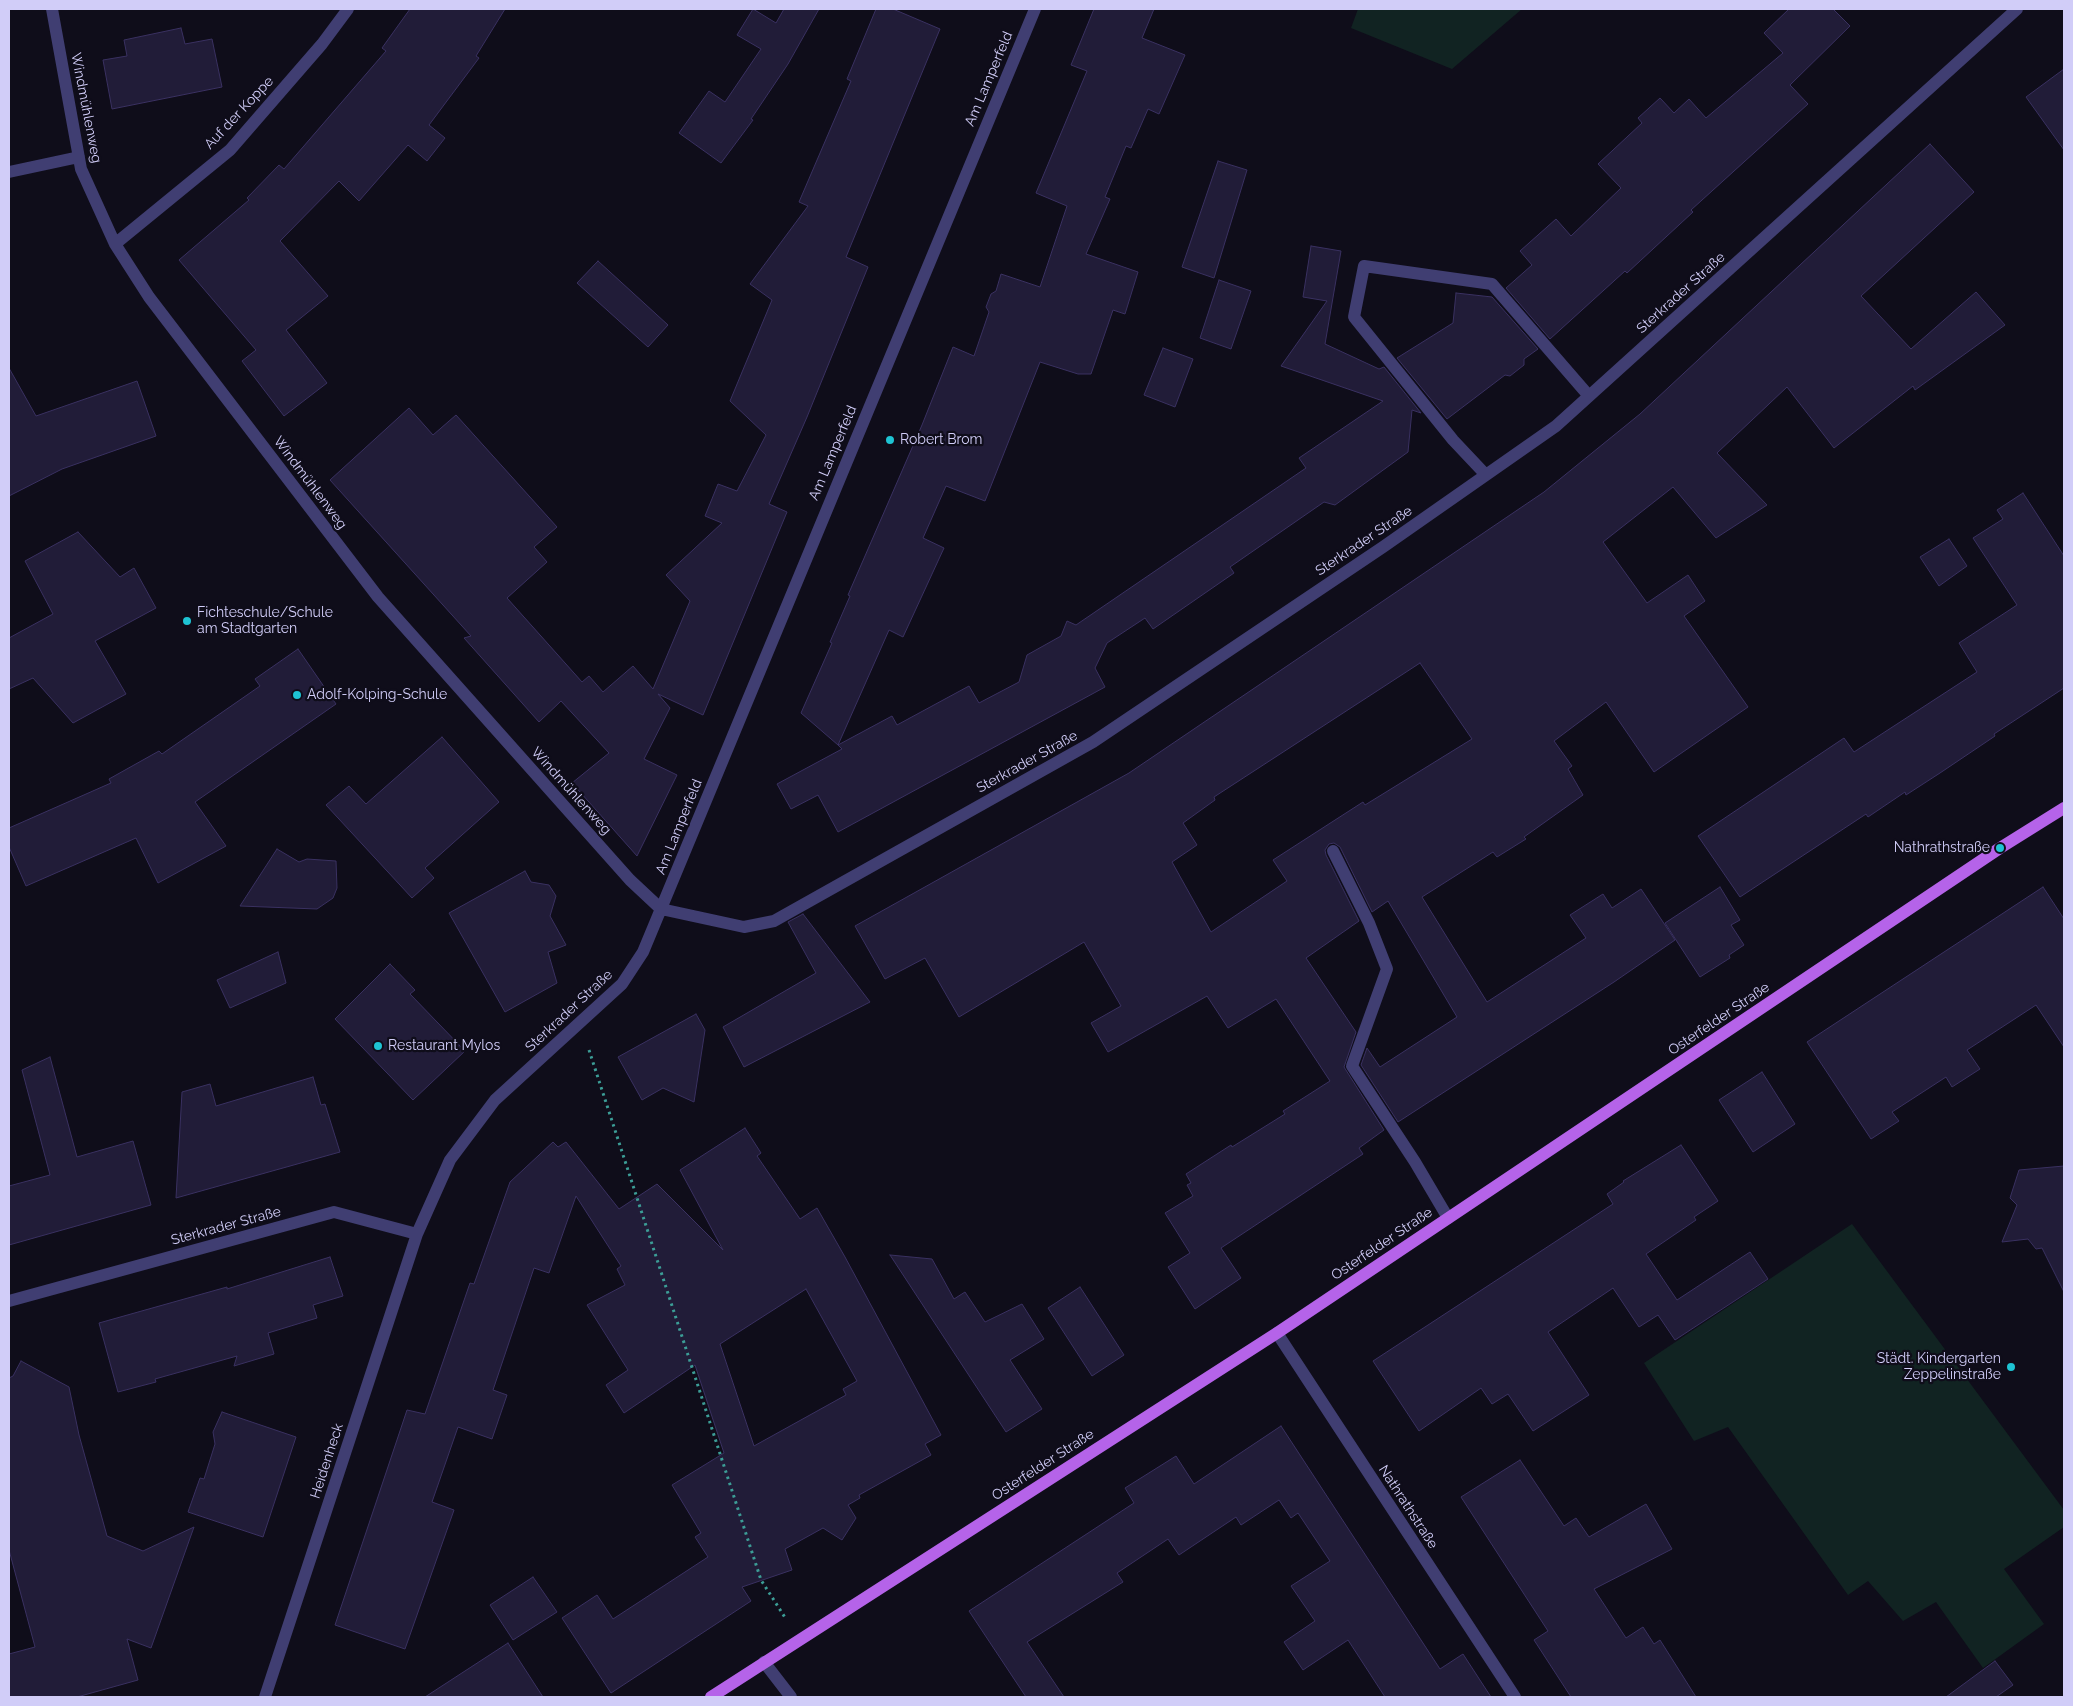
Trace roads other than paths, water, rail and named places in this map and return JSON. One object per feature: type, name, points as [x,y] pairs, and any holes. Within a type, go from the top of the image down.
[{"type":"main road","name":"Osterfelder Straße","points":[[711,1697],[1277,1333],[2000,848],[2064,808]]},
{"type":"street","name":"Windmühlenweg","points":[[52,9],[81,169],[115,244],[149,297],[378,597],[630,880],[661,909]]},
{"type":"street","name":"Auf der Koppe","points":[[115,244],[230,150],[322,44],[348,9]]},
{"type":"street","name":"Am Lamperfeld","points":[[661,909],[1035,9]]},
{"type":"street","name":"Sterkrader Straße","points":[[9,1301],[334,1212],[417,1234],[450,1160],[495,1100],[622,984],[643,952],[661,909],[744,927],[774,921],[1093,742],[1556,426],[2017,9]]},
{"type":"street","points":[[9,172],[79,157]]},
{"type":"street","points":[[1486,475],[1453,440],[1354,318],[1364,266],[1492,284],[1589,396]]},
{"type":"street","points":[[1333,851],[1370,923],[1387,970],[1352,1066],[1415,1162],[1448,1218]]},
{"type":"street","name":"Heidenheck","points":[[266,1697],[417,1234]]},
{"type":"street","name":"Nathrathstraße","points":[[1277,1333],[1514,1697]]},
{"type":"street","points":[[764,1662],[791,1697]]},
{"type":"place","name":"Robert Brom","points":[[890,440]]},
{"type":"place","name":"Fichteschule/Schule am Stadtgarten","points":[[187,621]]},
{"type":"place","name":"Adolf-Kolping-Schule","points":[[297,695]]},
{"type":"place","name":"Nathrathstraße","points":[[2000,848]]},
{"type":"place","name":"Restaurant Mylos","points":[[378,1046]]},
{"type":"place","name":"Städt. Kindergarten Zeppelinstraße","points":[[2011,1367]]}]
